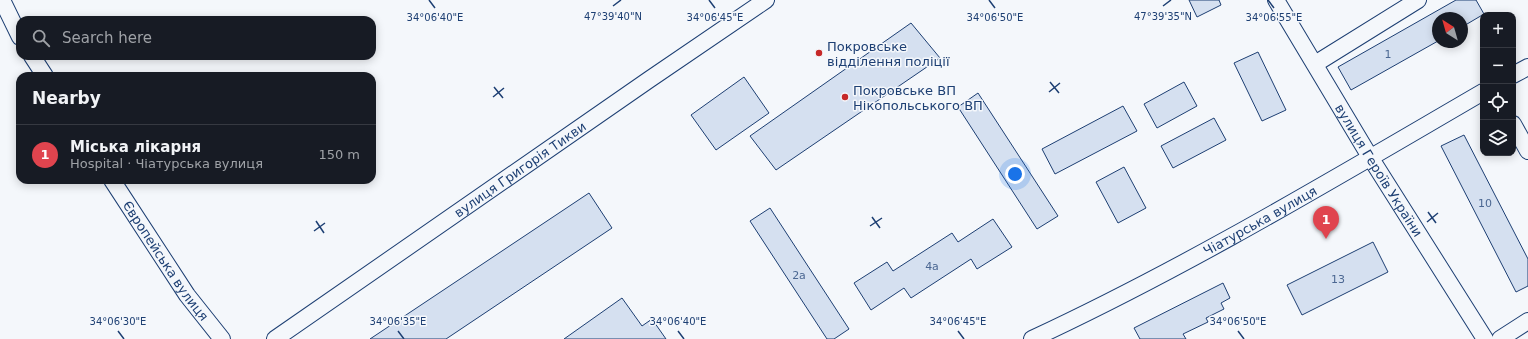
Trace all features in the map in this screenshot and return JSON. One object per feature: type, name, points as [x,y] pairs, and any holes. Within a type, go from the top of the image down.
[{"type":"street","points":[[2,0],[16,29]]},
{"type":"street","name":"вулиця Григорія Тикви","points":[[275,339],[766,0]]},
{"type":"street","name":"вулиця Героїв України","points":[[1276,0],[1370,157],[1485,339]]},
{"type":"street","points":[[1314,64],[1418,0]]},
{"type":"street","points":[[35,60],[42,72]]},
{"type":"street","points":[[1516,73],[1528,66]]},
{"type":"street","name":"Чіатурська вулиця","points":[[1032,339],[1101,307],[1168,271],[1480,94]]},
{"type":"street","points":[[1516,129],[1528,151]]},
{"type":"street","name":"Європейська вулиця","points":[[115,184],[187,295],[222,339]]},
{"type":"street","points":[[1500,339],[1528,321]]},
{"type":"building","points":[[1189,0],[1219,0],[1221,5],[1197,17]]},
{"type":"building","points":[[1456,0],[1476,0],[1483,12],[1480,12],[1480,16],[1468,23],[1468,12],[1435,12]]},
{"type":"building","points":[[1432,14],[1432,44],[1351,90],[1338,67]]},
{"type":"building","name":"Покровське ВП Нікопольського ВП","points":[[911,23],[940,58],[776,170],[750,136]]},
{"type":"building","points":[[1258,52],[1286,110],[1262,121],[1234,63]]},
{"type":"building","points":[[744,77],[769,113],[716,150],[691,115]]},
{"type":"building","points":[[1184,82],[1197,106],[1157,128],[1144,104]]},
{"type":"building","points":[[978,93],[1058,216],[1037,229],[958,107]]},
{"type":"building","points":[[1123,106],[1137,131],[1055,174],[1042,149]]},
{"type":"building","points":[[1214,118],[1226,140],[1173,168],[1161,146]]},
{"type":"building","points":[[1464,135],[1528,259],[1528,286],[1516,292],[1441,146]]},
{"type":"building","points":[[1124,167],[1146,208],[1118,223],[1096,182]]},
{"type":"building","points":[[589,193],[612,228],[446,339],[370,339]]},
{"type":"building","points":[[770,208],[849,329],[834,339],[827,339],[750,221]]},
{"type":"building","points":[[993,219],[1012,247],[977,269],[971,259],[911,298],[904,288],[871,310],[854,283],[887,262],[893,271],[952,233],[958,242]]},
{"type":"building","points":[[1373,242],[1388,272],[1302,315],[1287,285]]},
{"type":"building","points":[[1223,283],[1230,298],[1221,303],[1224,309],[1206,318],[1208,322],[1183,334],[1186,339],[1140,339],[1134,328]]},
{"type":"building","points":[[622,298],[642,326],[652,319],[666,339],[564,339]]},
{"type":"place","name":"Покровське відділення поліції","points":[[819,53]]},
{"type":"place","name":"Покровське ВП Нікопольського ВП","points":[[845,97]]},
{"type":"place","name":"Мiська лiкарня","points":[[1326,239]]}]
